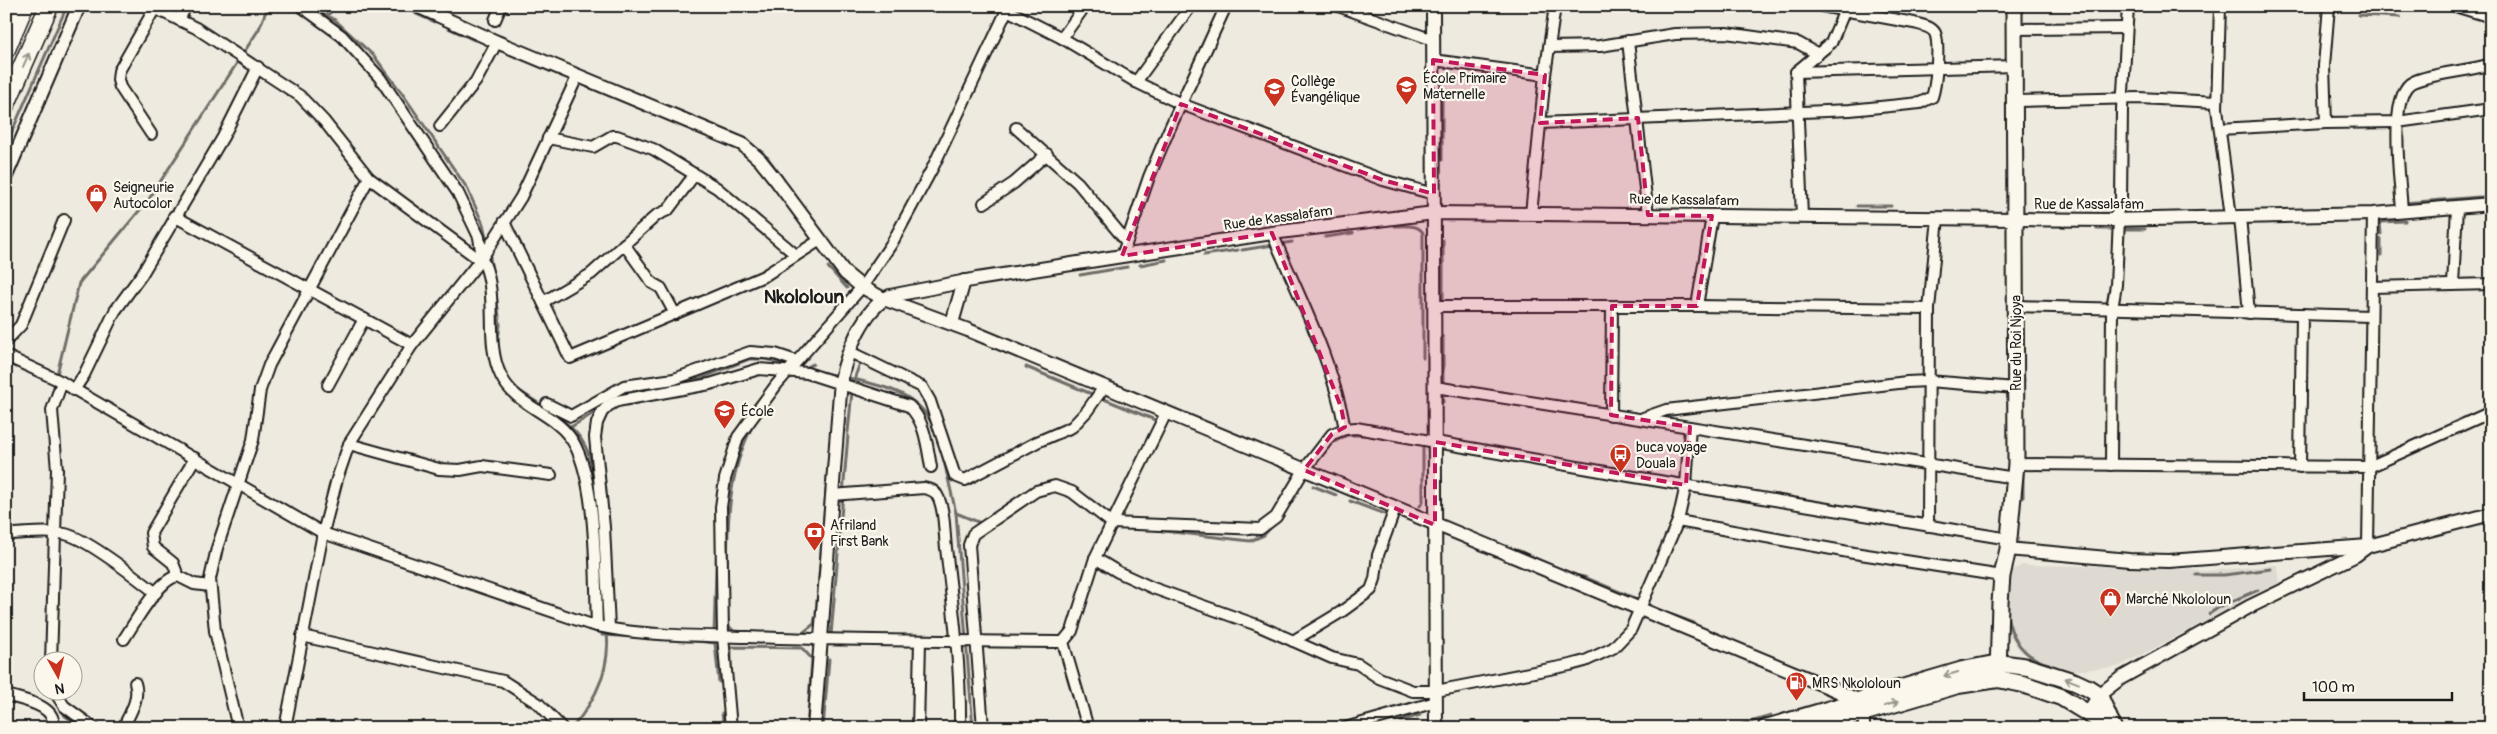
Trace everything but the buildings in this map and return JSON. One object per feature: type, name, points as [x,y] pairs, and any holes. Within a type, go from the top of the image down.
[{"type":"highway","points":[[6,49],[24,6]]},
{"type":"highway","points":[[6,104],[49,6]]},
{"type":"main road","name":"Rue du Roi Njoya","points":[[1998,671],[2002,576],[2009,544],[2016,471],[2014,6]]},
{"type":"main road","points":[[1811,728],[1862,714],[1982,665],[2069,701],[2113,728]]},
{"type":"main road","points":[[1998,671],[2028,668],[2075,682],[2099,695],[2113,728]]},
{"type":"main road","points":[[1770,727],[1862,714]]},
{"type":"street","points":[[6,176],[79,6]]},
{"type":"street","points":[[178,20],[186,6]]},
{"type":"street","points":[[301,6],[342,36],[380,78],[458,193],[475,228],[482,258],[487,269],[494,351],[502,377],[524,402],[556,423],[569,436],[580,454],[586,472],[592,525],[597,626]]},
{"type":"street","points":[[417,6],[497,42],[742,144],[760,160],[846,273],[862,287],[884,299],[952,323],[1395,509],[1642,609],[1862,714]]},
{"type":"street","points":[[495,20],[501,6]]},
{"type":"street","points":[[1062,38],[1084,6]]},
{"type":"street","points":[[1136,82],[1191,6]]},
{"type":"street","points":[[1122,256],[1149,177],[1226,6]]},
{"type":"street","points":[[1338,6],[1433,40]]},
{"type":"street","points":[[1433,6],[1436,728]]},
{"type":"street","points":[[1531,214],[1545,75],[1555,6]]},
{"type":"street","points":[[1540,122],[1850,110],[1920,103],[1932,97],[1936,69],[1937,40],[1934,32],[1928,27],[1857,10],[1844,12],[1821,6]]},
{"type":"street","points":[[2111,465],[2112,309],[2116,284],[2114,219],[2121,200],[2123,98],[2128,6]]},
{"type":"street","points":[[2220,6],[2217,102],[2249,313]]},
{"type":"street","points":[[2326,123],[2324,66],[2329,6]]},
{"type":"street","points":[[151,134],[120,87],[118,80],[119,71],[153,7],[196,28],[300,96],[324,121],[369,178],[482,258]]},
{"type":"street","points":[[2458,7],[2491,17]]},
{"type":"street","points":[[730,728],[723,636],[720,546],[725,479],[738,437],[752,415],[788,370],[862,287],[908,214],[1008,10],[1062,38],[1136,82],[1181,104],[1383,180],[1434,194]]},
{"type":"street","points":[[1796,72],[1831,43],[1844,12]]},
{"type":"street","points":[[2014,29],[2126,28]]},
{"type":"street","points":[[1549,47],[1588,46],[1675,34],[1726,33],[1798,43],[1818,54]]},
{"type":"street","points":[[1628,41],[1648,215]]},
{"type":"street","points":[[440,126],[476,82],[497,42]]},
{"type":"street","points":[[1433,60],[1545,75]]},
{"type":"street","points":[[2402,211],[2397,122],[2402,96],[2408,84],[2491,64]]},
{"type":"street","points":[[1796,72],[2015,66]]},
{"type":"street","points":[[74,390],[84,375],[114,311],[142,274],[174,216],[223,137],[258,67]]},
{"type":"street","points":[[1796,72],[1796,111],[1802,217]]},
{"type":"street","points":[[285,728],[323,533],[337,479],[349,444],[412,345],[482,258],[521,197],[578,75]]},
{"type":"street","points":[[2015,101],[2123,98],[2217,102]]},
{"type":"street","points":[[2220,129],[2326,123],[2397,122],[2491,109]]},
{"type":"street","points":[[1016,128],[1078,183],[1126,241]]},
{"type":"street","points":[[548,138],[593,147],[612,136],[617,136],[653,149],[717,188],[796,255]]},
{"type":"street","points":[[984,203],[1014,183],[1047,154]]},
{"type":"street","points":[[543,302],[591,274],[657,215],[668,210],[695,174]]},
{"type":"street","points":[[238,728],[215,631],[210,586],[217,548],[253,440],[260,390],[269,365],[369,178]]},
{"type":"street","name":"Rue de Kassalafam","points":[[884,299],[897,294],[1122,256],[1434,213],[2114,219],[2372,214],[2491,204]]},
{"type":"street","points":[[2453,285],[2457,207]]},
{"type":"street","points":[[2368,546],[2372,214]]},
{"type":"street","points":[[174,216],[412,345]]},
{"type":"street","points":[[1697,306],[1712,216]]},
{"type":"street","points":[[1928,526],[1929,309],[1938,218]]},
{"type":"street","points":[[6,341],[21,325],[26,316],[64,220]]},
{"type":"street","points":[[504,222],[570,358],[764,276],[820,240]]},
{"type":"street","points":[[1272,234],[1326,362],[1340,403],[1345,429]]},
{"type":"street","points":[[624,244],[652,283],[661,288],[675,314]]},
{"type":"street","points":[[952,323],[964,282]]},
{"type":"street","points":[[2372,287],[2491,284]]},
{"type":"street","points":[[814,728],[841,377],[850,352],[865,321],[884,299]]},
{"type":"street","points":[[1434,306],[1697,306],[1929,309]]},
{"type":"street","points":[[1611,415],[1612,306]]},
{"type":"street","points":[[2016,306],[2371,316]]},
{"type":"street","points":[[2300,466],[2302,314]]},
{"type":"street","points":[[328,385],[364,319]]},
{"type":"street","points":[[547,404],[571,416],[624,386],[674,380],[750,352],[775,354],[797,360]]},
{"type":"street","points":[[850,352],[922,388],[930,401],[955,476],[965,480],[1037,442],[1072,427],[1087,411],[1104,387]]},
{"type":"street","points":[[6,356],[60,381],[323,533],[597,626],[723,636],[821,640],[1063,642]]},
{"type":"street","points":[[609,628],[604,527],[595,438],[602,412],[617,401],[710,384],[759,369],[788,370],[841,377],[909,406],[919,418],[923,428],[931,467]]},
{"type":"street","points":[[51,652],[57,470],[52,410],[60,381]]},
{"type":"street","points":[[1640,419],[1666,410],[1928,381],[2016,388]]},
{"type":"street","points":[[1435,387],[1929,465],[2016,471],[2111,465],[2369,467],[2491,412]]},
{"type":"street","points":[[1063,642],[1072,631],[1095,558],[1166,413]]},
{"type":"street","points":[[1345,728],[1436,697],[1585,661],[1620,643],[1631,629],[1642,609],[1678,521],[1686,485],[1690,427]]},
{"type":"street","points":[[983,728],[969,545],[973,534],[1036,492],[1055,486],[1072,492],[1112,523],[1260,529],[1276,517],[1304,470],[1332,434],[1345,429],[1356,428],[1928,526],[2009,544],[2119,559],[2169,561],[2368,546],[2491,514]]},
{"type":"street","points":[[349,444],[440,469],[460,470],[482,466],[551,475]]},
{"type":"street","points":[[195,458],[151,533],[153,547],[173,564],[178,576],[194,584],[210,586]]},
{"type":"street","points":[[832,495],[924,488],[932,490],[937,496],[943,518],[955,641],[960,728]]},
{"type":"street","points":[[1293,641],[1341,612],[1371,590],[1375,579],[1378,555],[1395,509]]},
{"type":"street","points":[[1678,521],[2002,576]]},
{"type":"street","points":[[6,534],[56,533],[71,536],[156,593]]},
{"type":"street","points":[[2088,713],[2099,695],[2121,678],[2144,664],[2249,607],[2356,555],[2368,546]]},
{"type":"street","points":[[1095,558],[1118,572],[1153,588],[1257,625],[1341,661],[1358,664],[1368,672],[1397,686],[1436,697]]},
{"type":"street","points":[[124,639],[156,593],[172,578],[178,576]]},
{"type":"street","points":[[302,636],[503,681],[539,704],[560,726]]},
{"type":"street","points":[[918,728],[920,641]]},
{"type":"street","points":[[1063,642],[1088,728]]},
{"type":"street","points":[[123,728],[138,692],[135,683]]},
{"type":"street","points":[[6,695],[41,706],[50,714],[53,728]]},
{"type":"street","points":[[61,702],[64,706],[94,728]]},
{"type":"highlighted area","points":[[1433,60],[1545,75],[1540,123],[1638,118],[1648,215],[1712,216],[1697,306],[1612,306],[1611,415],[1690,427],[1686,485],[1435,442],[1435,525],[1304,470],[1332,434],[1345,427],[1341,407],[1272,233],[1122,256],[1181,104],[1383,180],[1434,194]]},
{"type":"shaded area","name":"Marché Nkololoun","points":[[2022,565],[2157,567],[2205,571],[2277,565],[2280,583],[2118,667],[2070,671],[2042,667],[2020,651],[2006,631],[2007,578],[2012,571]]},
{"type":"waterway","points":[[6,15],[10,6]]},
{"type":"waterway","points":[[6,145],[67,6]]},
{"type":"waterway","points":[[51,399],[79,283],[149,199],[259,29],[268,6]]},
{"type":"waterway","points":[[310,6],[335,20],[374,56],[404,96],[467,188],[483,224],[488,245]]},
{"type":"waterway","points":[[327,16],[336,6]]},
{"type":"waterway","points":[[2265,6],[2285,9]]},
{"type":"waterway","points":[[416,14],[434,22]]},
{"type":"waterway","points":[[2359,15],[2400,17]]},
{"type":"waterway","points":[[448,28],[474,40]]},
{"type":"waterway","points":[[1442,81],[1442,160]]},
{"type":"waterway","points":[[675,109],[741,137],[763,153]]},
{"type":"waterway","points":[[767,157],[781,176]]},
{"type":"waterway","points":[[2481,197],[2491,196]]},
{"type":"waterway","points":[[2404,203],[2479,197]]},
{"type":"waterway","points":[[1857,206],[1891,206]]},
{"type":"waterway","points":[[2381,234],[2380,222],[2405,221]]},
{"type":"waterway","points":[[1395,226],[1415,227],[1423,233],[1423,358]]},
{"type":"waterway","points":[[2097,229],[2145,229]]},
{"type":"waterway","points":[[1325,237],[1353,233]]},
{"type":"waterway","points":[[2381,239],[2381,255]]},
{"type":"waterway","points":[[1443,240],[1443,304]]},
{"type":"waterway","points":[[1242,250],[1292,242]]},
{"type":"waterway","points":[[1204,255],[1238,250]]},
{"type":"waterway","points":[[489,251],[493,277]]},
{"type":"waterway","points":[[1140,265],[1166,260]]},
{"type":"waterway","points":[[828,267],[847,288]]},
{"type":"waterway","points":[[1080,275],[1127,267]]},
{"type":"waterway","points":[[496,293],[500,325],[497,346]]},
{"type":"waterway","points":[[1443,337],[1443,385]]},
{"type":"waterway","points":[[689,383],[749,359],[765,359],[789,365]]},
{"type":"waterway","points":[[854,380],[861,360]]},
{"type":"waterway","points":[[803,369],[813,364]]},
{"type":"waterway","points":[[1026,367],[1160,422]]},
{"type":"waterway","points":[[815,371],[838,376]]},
{"type":"waterway","points":[[844,377],[896,391],[907,397],[926,414],[933,426]]},
{"type":"waterway","points":[[2023,386],[2024,379]]},
{"type":"waterway","points":[[848,432],[853,381]]},
{"type":"waterway","points":[[514,387],[553,413],[578,436],[588,454],[595,485]]},
{"type":"waterway","points":[[622,395],[653,389]]},
{"type":"waterway","points":[[738,429],[746,415],[767,390]]},
{"type":"waterway","points":[[1443,390],[1443,402]]},
{"type":"waterway","points":[[571,427],[600,409]]},
{"type":"waterway","points":[[760,416],[765,409]]},
{"type":"waterway","points":[[736,634],[729,626],[727,613],[727,541],[731,493],[736,470],[743,447],[753,425]]},
{"type":"waterway","points":[[831,635],[848,435]]},
{"type":"waterway","points":[[1327,446],[1347,435],[1372,435]]},
{"type":"waterway","points":[[816,614],[830,442]]},
{"type":"waterway","points":[[1420,506],[1423,501],[1423,443]]},
{"type":"waterway","points":[[941,448],[956,513],[973,728]]},
{"type":"waterway","points":[[2023,467],[2023,498]]},
{"type":"waterway","points":[[1313,486],[1336,495]]},
{"type":"waterway","points":[[1350,501],[1390,516]]},
{"type":"waterway","points":[[956,513],[983,524]]},
{"type":"waterway","points":[[1155,530],[1250,541],[1264,535],[1273,525]]},
{"type":"waterway","points":[[714,634],[717,537]]},
{"type":"waterway","points":[[1506,548],[1520,551],[1569,574],[1584,577],[1654,608],[1694,623]]},
{"type":"waterway","points":[[2196,575],[2224,575],[2271,569]]},
{"type":"waterway","points":[[600,571],[602,587]]},
{"type":"waterway","points":[[2209,614],[2221,606],[2258,590]]},
{"type":"waterway","points":[[2007,613],[2011,631],[2020,646],[2032,657],[2049,664]]},
{"type":"waterway","points":[[800,635],[814,624],[815,618]]},
{"type":"waterway","points":[[572,728],[595,695],[600,683],[607,658],[607,631]]},
{"type":"waterway","points":[[602,635],[637,637]]},
{"type":"waterway","points":[[688,640],[715,643],[719,682]]},
{"type":"waterway","points":[[731,675],[731,647],[802,648],[812,659],[807,728]]},
{"type":"waterway","points":[[823,728],[829,659]]},
{"type":"waterway","points":[[1393,708],[1416,702]]},
{"type":"waterway","points":[[60,707],[65,716],[84,728]]},
{"type":"waterway","points":[[722,713],[724,728]]},
{"type":"waterway","points":[[1401,721],[1420,715]]},
{"type":"waterway","points":[[1730,728],[1771,716]]},
{"type":"place","name":"École Primaire Maternelle","points":[[1407,105]]},
{"type":"place","name":"Collège Évangélique","points":[[1275,108]]},
{"type":"place","name":"Seigneurie Autocolor","points":[[97,214]]},
{"type":"place","name":"École","points":[[725,430]]},
{"type":"place","name":"buca voyage Douala","points":[[1620,474]]},
{"type":"place","name":"Afriland First Bank","points":[[814,552]]},
{"type":"place","name":"Marché Nkololoun","points":[[2110,618]]},
{"type":"place","name":"MRS Nkololoun","points":[[1796,702]]},
{"type":"district","name":"Nkololoun","points":[[804,297]]}]
